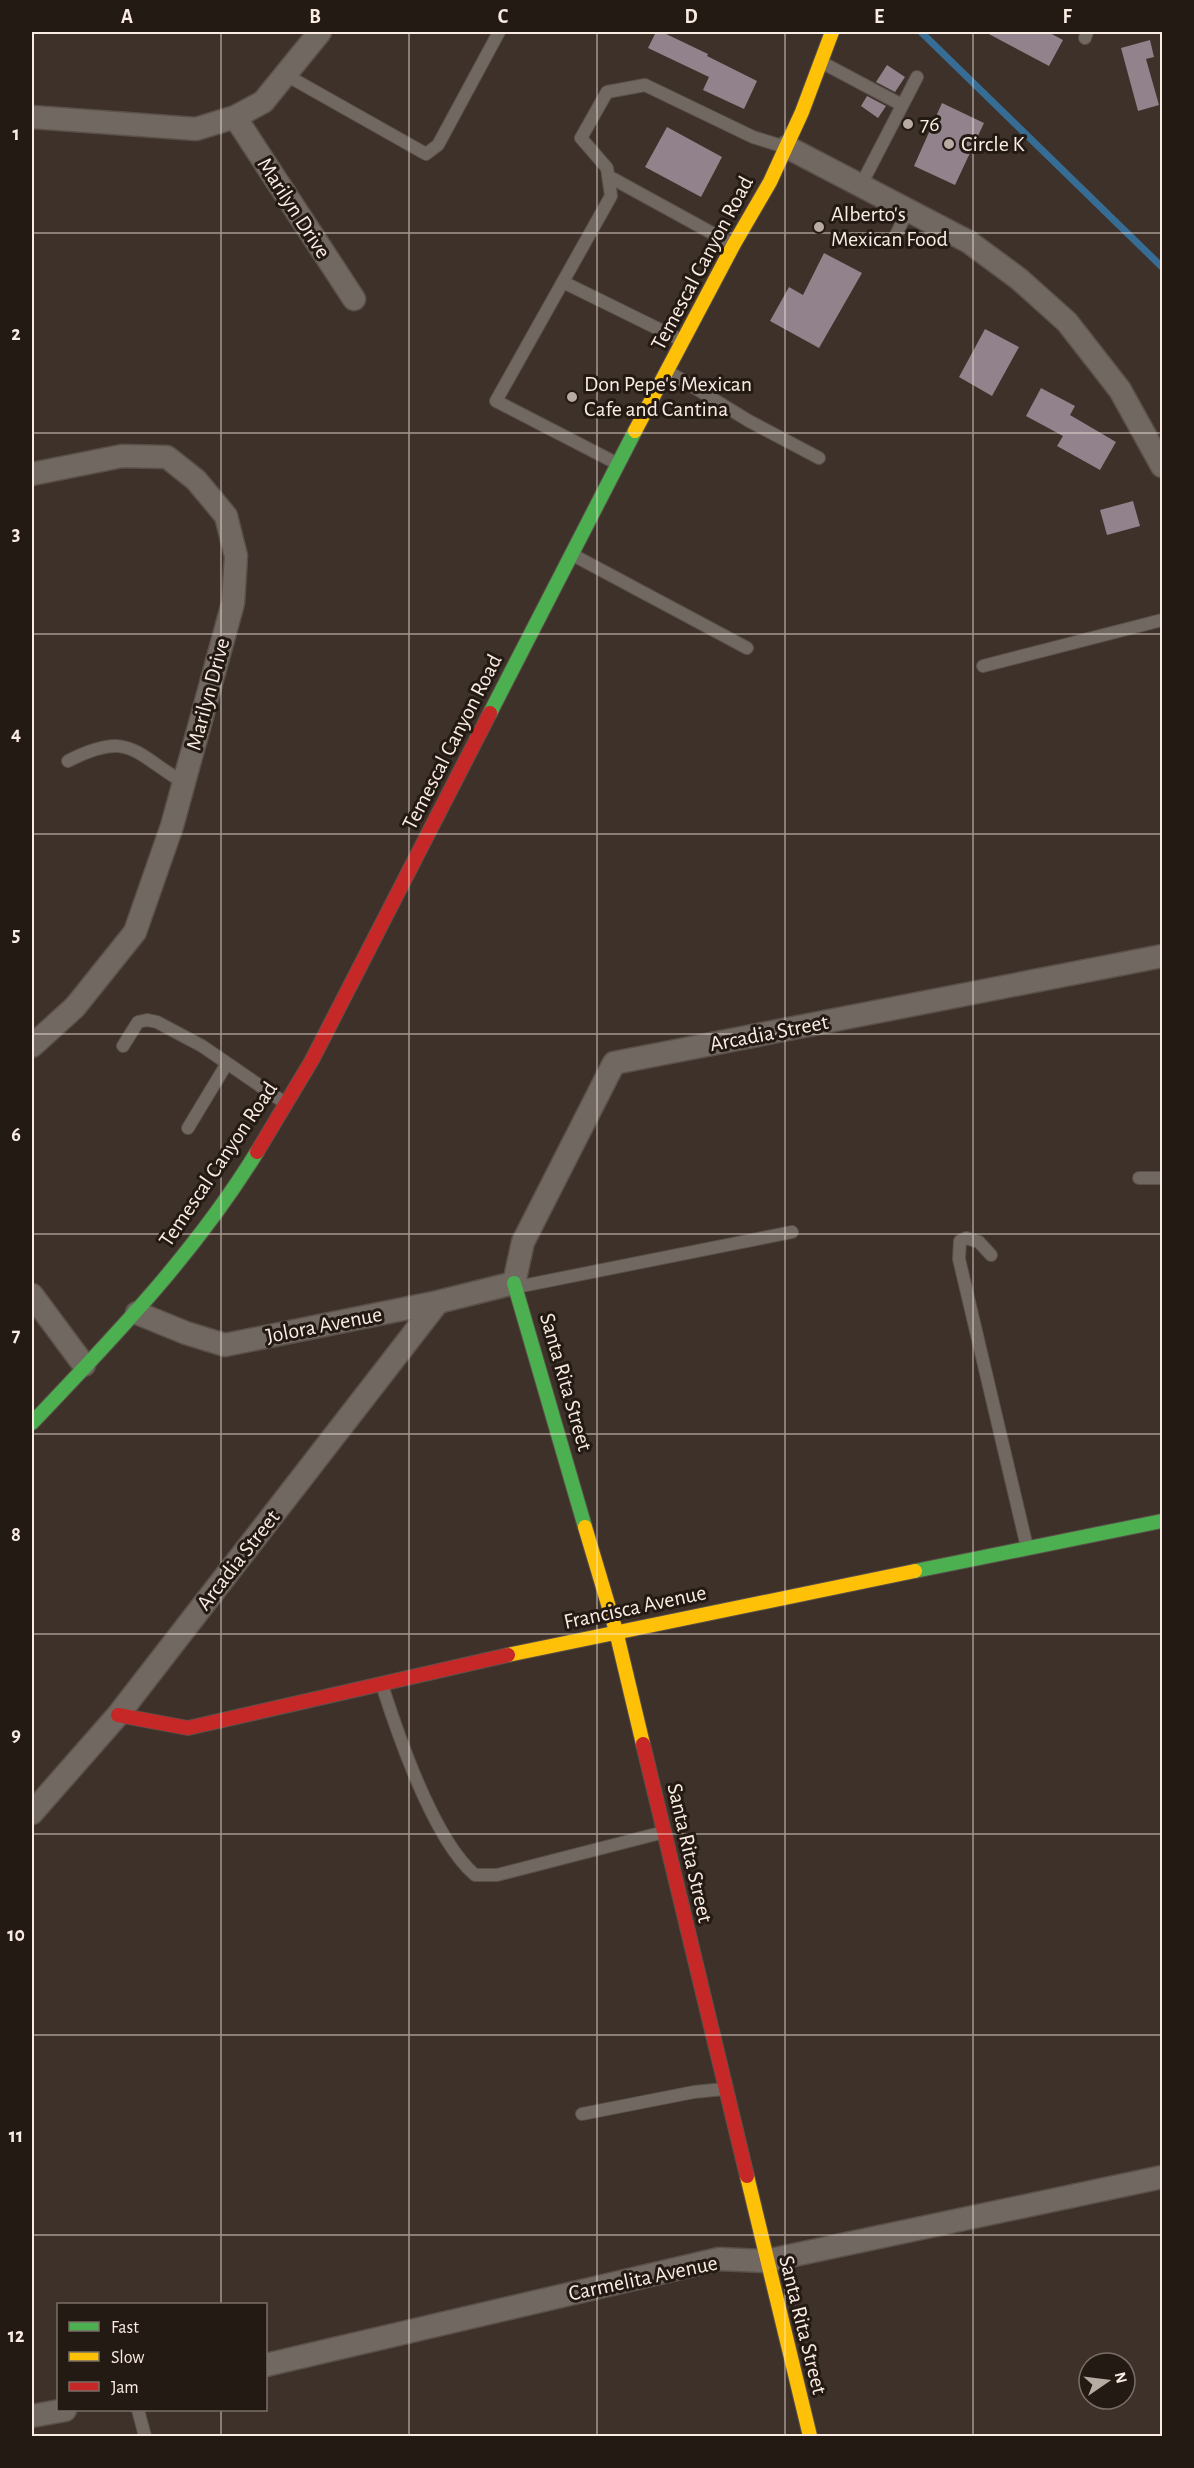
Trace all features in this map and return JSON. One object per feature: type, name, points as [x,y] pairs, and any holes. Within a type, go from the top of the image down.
[{"type":"street","points":[[32,117],[196,129],[235,117],[263,102],[320,32]]},
{"type":"street","name":"Temescal Canyon Road","points":[[32,1423],[84,1365],[137,1313],[199,1235],[251,1161],[312,1060],[618,464],[787,147],[832,32]]},
{"type":"street","name":"Marilyn Drive","points":[[235,117],[354,299]]},
{"type":"street","points":[[787,147],[969,242],[1019,279],[1067,322],[1119,390],[1162,462]]},
{"type":"street","name":"Marilyn Drive","points":[[32,474],[122,456],[167,457],[196,480],[226,516],[236,556],[233,603],[172,826],[135,932],[75,1006],[32,1046]]},
{"type":"street","name":"Arcadia Street","points":[[515,1285],[523,1242],[614,1063],[1162,956]]},
{"type":"street","name":"Jolora Avenue","points":[[137,1313],[225,1345],[515,1285]]},
{"type":"street","name":"Santa Rita Street","points":[[515,1285],[616,1631],[810,2436]]},
{"type":"street","points":[[32,1295],[84,1365]]},
{"type":"street","name":"Arcadia Street","points":[[32,1813],[118,1715],[438,1302]]},
{"type":"street","points":[[32,1397],[60,1391]]},
{"type":"street","name":"Francisca Avenue","points":[[118,1715],[188,1728],[616,1631],[1162,1521]]},
{"type":"street","name":"Carmelita Avenue","points":[[267,2365],[719,2259],[766,2261],[1162,2177]]},
{"type":"street","points":[[32,2416],[57,2411]]},
{"type":"lane","points":[[286,75],[426,154],[438,145],[499,32]]},
{"type":"lane","points":[[821,62],[902,105]]},
{"type":"lane","points":[[861,185],[917,77]]},
{"type":"lane","points":[[618,464],[496,401],[611,196],[607,168],[581,138],[607,92],[645,85],[753,137],[787,147]]},
{"type":"lane","points":[[608,176],[734,244]]},
{"type":"lane","points":[[894,239],[908,210]]},
{"type":"lane","points":[[563,282],[683,342]]},
{"type":"lane","points":[[668,372],[749,421],[819,458]]},
{"type":"lane","points":[[572,554],[747,648]]},
{"type":"lane","points":[[983,666],[1162,620]]},
{"type":"lane","points":[[68,761],[106,745],[124,746],[184,783]]},
{"type":"lane","points":[[123,1046],[138,1022],[147,1020],[172,1028],[286,1103]]},
{"type":"lane","points":[[188,1128],[226,1065]]},
{"type":"lane","points":[[1139,1178],[1162,1178]]},
{"type":"lane","points":[[515,1285],[792,1233]]},
{"type":"lane","points":[[991,1254],[979,1242],[966,1238],[960,1241],[959,1259],[1027,1548]]},
{"type":"lane","points":[[382,1684],[404,1750],[447,1842],[460,1863],[475,1875],[497,1875],[664,1832]]},
{"type":"lane","points":[[582,2114],[694,2092],[725,2089]]},
{"type":"lane","points":[[139,2411],[145,2436]]},
{"type":"building","points":[[656,32],[662,32],[708,54],[707,56],[757,81],[744,109],[703,90],[709,77],[648,48]]},
{"type":"building","points":[[985,32],[1048,32],[1063,40],[1049,66]]},
{"type":"building","points":[[1150,40],[1154,57],[1146,59],[1159,105],[1138,111],[1121,48]]},
{"type":"building","points":[[887,65],[905,77],[895,92],[876,82]]},
{"type":"building","points":[[867,96],[886,106],[878,118],[861,106]]},
{"type":"building","name":"Circle K","points":[[942,103],[984,123],[955,185],[914,166]]},
{"type":"building","points":[[667,127],[722,157],[701,197],[645,167]]},
{"type":"building","points":[[824,253],[862,273],[819,348],[770,321],[789,287],[803,295]]},
{"type":"building","points":[[985,329],[1019,347],[992,396],[959,377]]},
{"type":"building","points":[[1041,388],[1075,406],[1070,415],[1116,442],[1100,470],[1057,446],[1063,436],[1026,416]]},
{"type":"building","points":[[1133,501],[1140,526],[1107,535],[1100,510]]},
{"type":"waterway","points":[[921,32],[1162,267]]},
{"type":"traffic: fast","points":[[490,713],[635,431]]},
{"type":"traffic: fast","points":[[32,1423],[152,1294],[207,1225],[257,1152]]},
{"type":"traffic: fast","points":[[514,1283],[585,1527]]},
{"type":"traffic: fast","points":[[915,1571],[1162,1521]]},
{"type":"traffic: slow","points":[[635,431],[734,244],[770,182],[802,112],[832,32]]},
{"type":"traffic: slow","points":[[585,1527],[616,1631],[643,1744]]},
{"type":"traffic: slow","points":[[508,1655],[915,1571]]},
{"type":"traffic: slow","points":[[747,2176],[810,2436]]},
{"type":"traffic: jam","points":[[257,1152],[312,1060],[490,713]]},
{"type":"traffic: jam","points":[[118,1715],[188,1728],[508,1655]]},
{"type":"traffic: jam","points":[[643,1744],[747,2176]]},
{"type":"place","name":"76","points":[[908,124]]},
{"type":"place","name":"Circle K","points":[[949,144]]},
{"type":"place","name":"Alberto's Mexican Food","points":[[819,227]]},
{"type":"place","name":"Don Pepe's Mexican Cafe and Cantina","points":[[572,397]]}]
